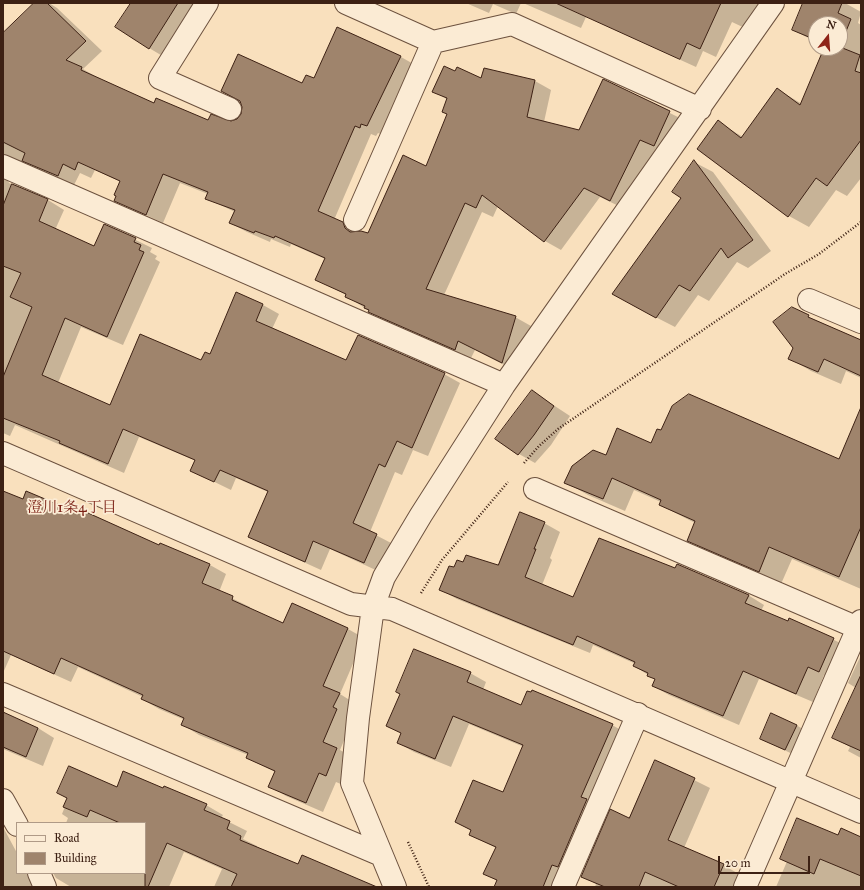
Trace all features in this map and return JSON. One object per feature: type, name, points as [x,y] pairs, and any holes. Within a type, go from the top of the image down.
[{"type":"street","points":[[208,3],[160,78],[230,109]]},
{"type":"street","points":[[346,3],[433,42],[512,24],[700,109]]},
{"type":"street","points":[[395,887],[352,783],[358,718],[366,674],[373,607],[384,576],[504,385],[700,109],[773,3]]},
{"type":"street","points":[[355,220],[433,42]]},
{"type":"street","points":[[3,166],[504,385]]},
{"type":"street","points":[[809,300],[861,322]]},
{"type":"street","points":[[3,453],[351,604],[392,609],[638,714],[861,812]]},
{"type":"street","points":[[535,489],[859,625],[745,887]]},
{"type":"street","points":[[3,694],[381,855]]},
{"type":"street","points":[[563,887],[638,714]]},
{"type":"street","points":[[3,800],[16,823]]},
{"type":"street","points":[[40,874],[46,887]]},
{"type":"building","points":[[34,3],[47,3],[86,41],[66,60],[82,67],[81,70],[154,103],[156,98],[208,120],[211,114],[231,121],[237,119],[241,114],[242,107],[240,101],[221,91],[238,54],[302,83],[306,75],[314,78],[337,27],[401,56],[367,126],[361,124],[360,128],[355,126],[318,211],[343,222],[345,228],[350,232],[361,231],[368,233],[403,155],[426,166],[447,114],[442,112],[447,98],[432,92],[444,66],[455,71],[457,67],[481,78],[484,68],[535,80],[527,117],[579,130],[603,79],[670,111],[654,146],[640,140],[610,201],[584,188],[544,242],[482,195],[476,208],[465,203],[426,289],[516,316],[502,363],[458,341],[455,350],[368,312],[369,310],[364,308],[365,306],[345,297],[346,294],[315,280],[325,258],[275,236],[274,238],[255,231],[254,233],[229,223],[235,210],[205,199],[208,192],[163,174],[146,215],[114,201],[116,196],[114,195],[120,181],[78,162],[75,170],[63,164],[58,176],[22,161],[25,153],[3,142],[3,33]]},
{"type":"building","points":[[131,3],[178,3],[149,49],[115,27]]},
{"type":"building","points":[[556,3],[721,3],[700,49],[687,43],[680,59]]},
{"type":"building","points":[[803,3],[842,3],[838,13],[844,16],[808,16],[808,37],[792,30]]},
{"type":"building","points":[[848,18],[851,19],[848,26]]},
{"type":"building","points":[[848,50],[860,55],[855,71],[861,73],[861,140],[827,186],[816,178],[788,217],[697,149],[718,120],[741,138],[777,88],[800,105],[821,56],[848,56]]},
{"type":"building","points":[[694,160],[753,240],[728,258],[721,248],[690,291],[679,285],[656,318],[612,294],[681,198],[672,192]]},
{"type":"building","points":[[12,184],[48,199],[39,221],[94,246],[104,224],[136,238],[134,242],[141,245],[139,250],[144,252],[107,337],[65,318],[42,375],[110,405],[140,334],[201,360],[205,352],[210,354],[236,292],[263,304],[256,321],[346,360],[358,335],[445,373],[412,448],[397,441],[385,467],[379,464],[353,523],[377,534],[364,563],[313,541],[305,562],[248,537],[268,491],[220,470],[214,482],[190,471],[195,460],[123,429],[108,464],[59,443],[60,441],[3,418],[3,377],[32,307],[10,297],[21,273],[3,266],[3,206]]},
{"type":"building","points":[[792,307],[809,315],[808,317],[861,340],[861,376],[824,359],[818,372],[788,359],[793,348],[773,322]]},
{"type":"building","points":[[532,390],[554,406],[518,455],[495,439]]},
{"type":"building","points":[[689,394],[839,459],[861,407],[861,527],[839,577],[769,547],[759,572],[687,541],[695,521],[659,505],[661,500],[612,478],[603,499],[564,483],[572,466],[593,450],[606,455],[617,428],[651,443],[657,429],[661,430],[672,406]]},
{"type":"building","points":[[3,491],[23,499],[26,491],[64,507],[66,503],[159,545],[160,543],[210,564],[202,583],[233,596],[232,600],[283,623],[292,603],[348,628],[323,686],[340,693],[333,707],[337,709],[323,742],[337,748],[326,776],[319,773],[306,803],[268,787],[275,771],[246,758],[248,753],[181,725],[184,718],[141,699],[143,695],[61,658],[54,674],[3,651]]},
{"type":"building","points":[[520,512],[545,522],[525,577],[573,597],[599,538],[675,568],[677,564],[749,595],[745,603],[788,621],[789,618],[834,638],[819,672],[808,667],[796,694],[743,671],[723,716],[652,686],[655,679],[647,676],[648,673],[633,666],[635,662],[577,636],[573,645],[439,590],[449,566],[454,567],[457,560],[463,562],[466,555],[498,565]]},
{"type":"building","points":[[414,649],[471,672],[467,682],[521,705],[527,691],[531,692],[532,690],[613,724],[581,797],[587,799],[558,867],[552,865],[543,887],[494,887],[497,880],[483,874],[496,847],[469,835],[471,830],[455,822],[473,780],[503,792],[523,745],[453,716],[435,759],[397,743],[401,733],[386,726],[400,694],[396,692]]},
{"type":"building","points":[[861,675],[861,751],[832,738]]},
{"type":"building","points":[[3,712],[38,728],[26,757],[3,747]]},
{"type":"building","points":[[771,713],[797,725],[785,750],[760,739]]},
{"type":"building","points":[[655,760],[695,778],[668,840],[724,864],[714,887],[679,887],[645,872],[639,887],[605,887],[581,877],[610,809],[629,818]]},
{"type":"building","points":[[69,766],[117,787],[123,771],[207,804],[204,810],[230,821],[227,829],[241,836],[240,840],[298,864],[302,855],[377,887],[231,887],[237,874],[167,843],[148,887],[145,887],[146,822],[118,822],[90,810],[87,817],[63,807],[67,798],[57,793]]},
{"type":"building","points":[[797,818],[838,835],[841,828],[861,837],[861,876],[820,859],[814,874],[780,859]]},
{"type":"district","name":"澄川1条4丁目","points":[[72,508]]}]
